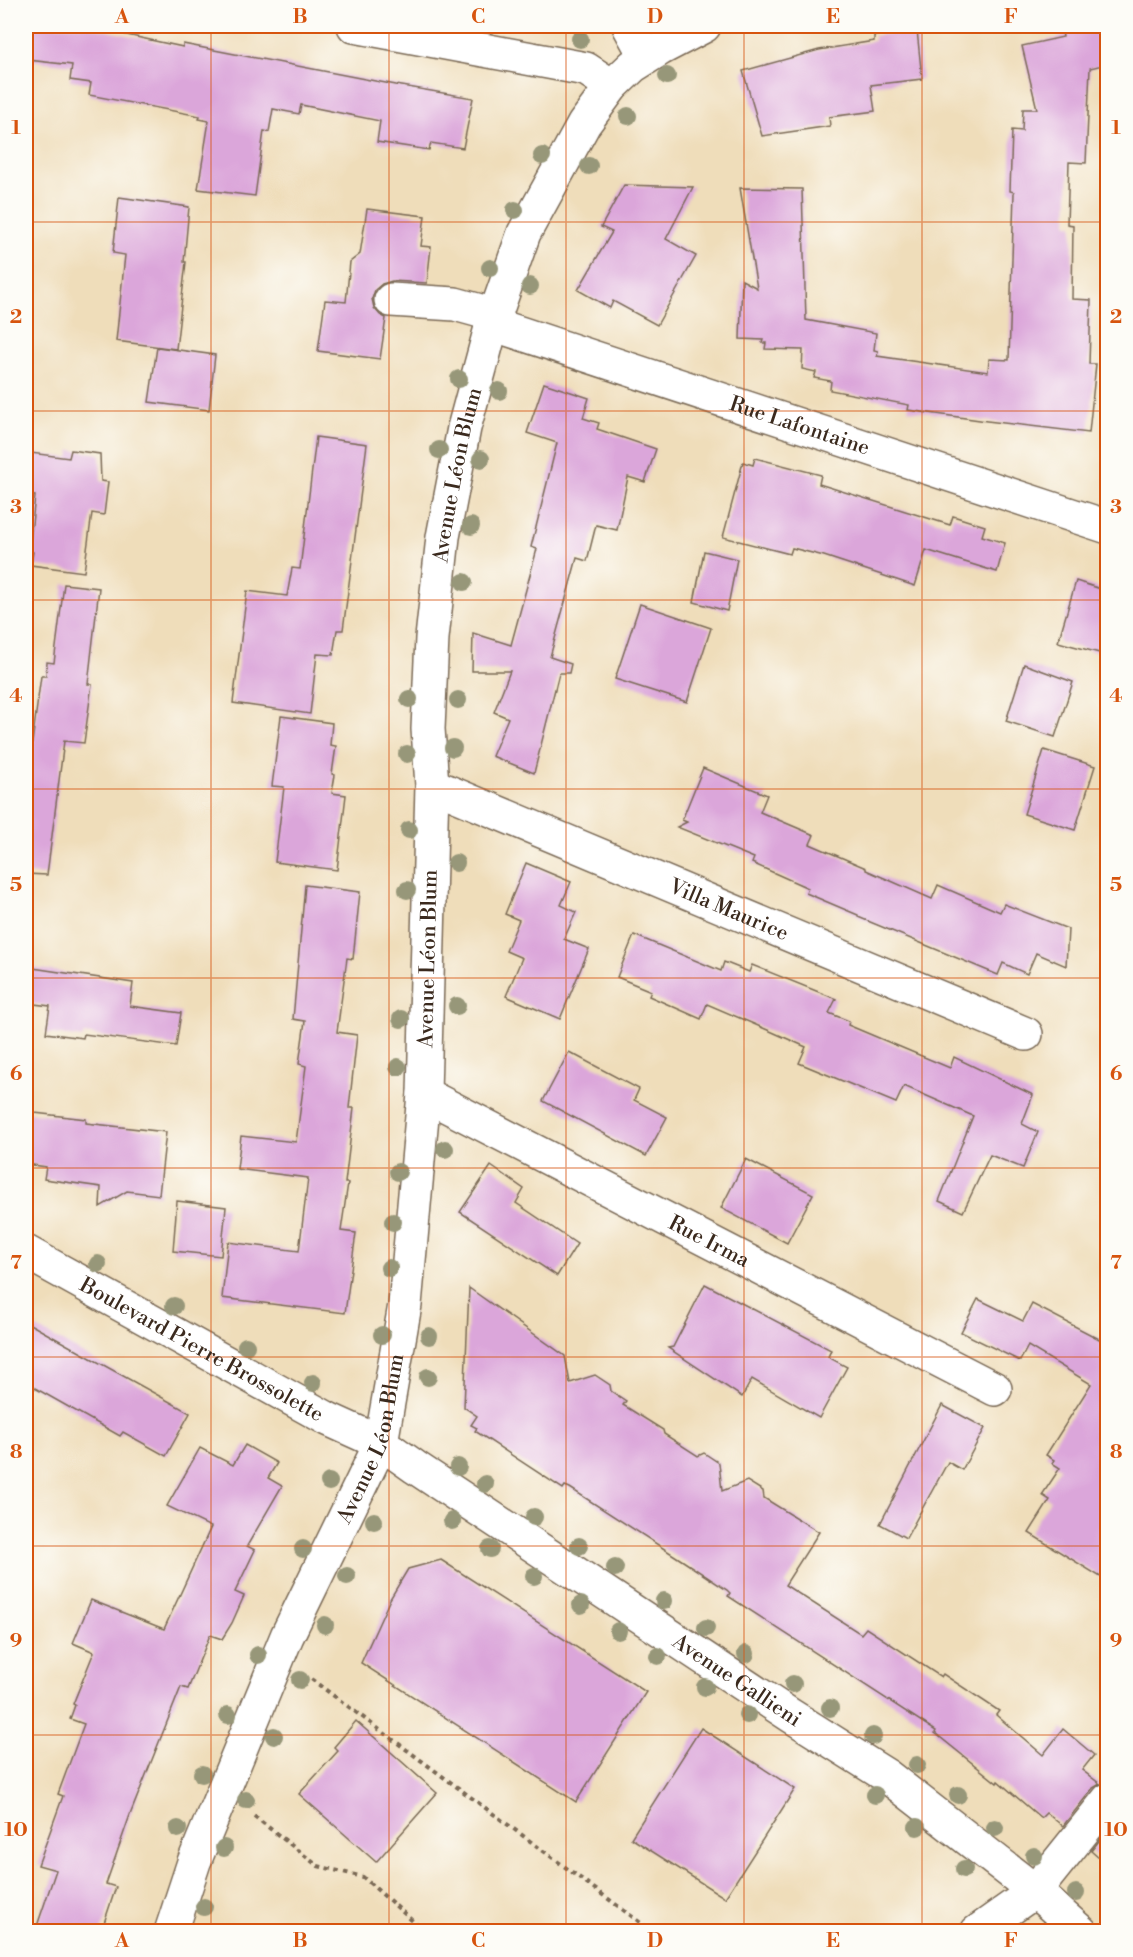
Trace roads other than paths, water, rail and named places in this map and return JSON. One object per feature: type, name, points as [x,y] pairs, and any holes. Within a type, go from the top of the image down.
[{"type":"street","points":[[354,26],[586,69],[612,86]]},
{"type":"street","points":[[629,26],[646,57]]},
{"type":"street","name":"Avenue Léon Blum","points":[[171,1932],[194,1862],[279,1656],[381,1443],[405,1305],[424,1094],[432,785],[428,729],[432,638],[443,537],[464,428],[494,319],[524,233],[584,124],[612,86],[633,66],[704,26]]},
{"type":"street","name":"Rue Lafontaine","points":[[391,300],[455,304],[1107,527]]},
{"type":"street","name":"Villa Maurice","points":[[432,785],[1026,1034]]},
{"type":"street","name":"Rue Irma","points":[[424,1094],[995,1389]]},
{"type":"street","name":"Boulevard Pierre Brossolette","points":[[26,1252],[328,1419],[381,1443]]},
{"type":"street","name":"Avenue Gallieni","points":[[381,1443],[790,1715],[887,1776],[1035,1891],[1081,1932]]},
{"type":"street","points":[[977,1932],[1035,1891],[1107,1800]]}]
